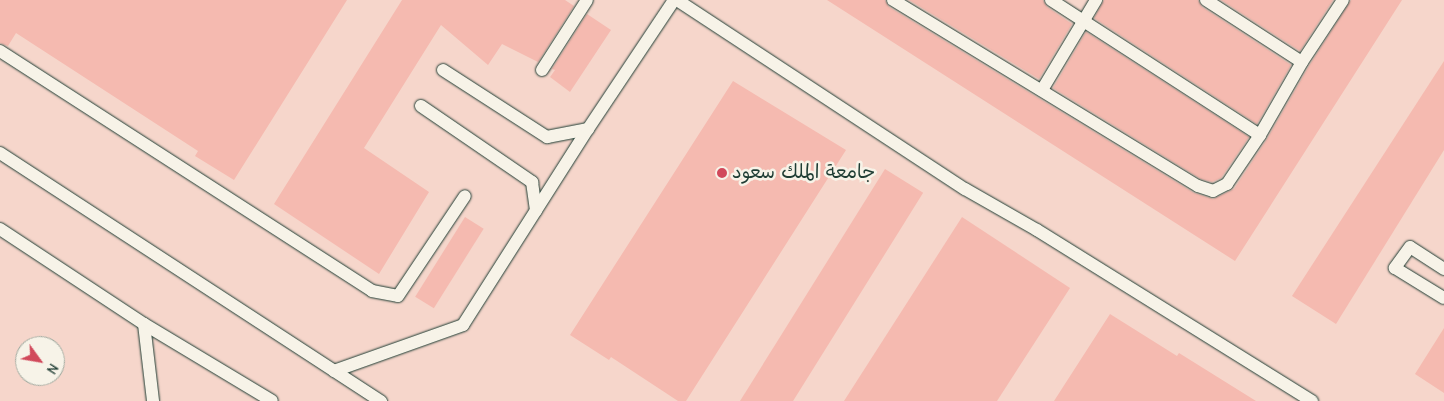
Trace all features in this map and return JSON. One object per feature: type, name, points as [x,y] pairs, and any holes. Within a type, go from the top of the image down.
[{"type":"lane","points":[[542,70],[587,0]]},
{"type":"lane","points":[[334,371],[463,325],[588,129],[676,0],[965,189],[1037,230],[1182,322],[1254,363],[1312,401]]},
{"type":"lane","points":[[893,0],[1198,186],[1212,190],[1228,184],[1260,135],[1302,62],[1343,0]]},
{"type":"lane","points":[[1051,0],[1260,135]]},
{"type":"lane","points":[[1042,90],[1096,0]]},
{"type":"lane","points":[[1206,0],[1302,62]]},
{"type":"lane","points":[[0,51],[372,291],[398,296],[465,196]]},
{"type":"lane","points":[[443,70],[547,137],[588,129]]},
{"type":"lane","points":[[421,106],[532,182],[536,210]]},
{"type":"lane","points":[[0,153],[381,401]]},
{"type":"lane","points":[[0,229],[144,324],[272,401]]},
{"type":"lane","points":[[1444,269],[1410,247],[1395,268],[1444,298]]},
{"type":"lane","points":[[144,324],[153,401]]},
{"type":"shaded area","name":"جامعة الملك سعود","points":[[0,0],[1444,0],[1444,401],[0,401]]},
{"type":"building","points":[[0,0],[347,0],[234,180],[195,156],[198,151],[16,33],[8,46],[0,43]]},
{"type":"building","points":[[402,0],[565,0],[574,6],[538,62],[502,44],[488,65],[441,25],[364,148],[429,192],[379,274],[274,204]]},
{"type":"building","points":[[827,0],[885,0],[889,7],[1194,193],[1213,199],[1234,189],[1267,139],[1309,66],[1351,0],[1402,0],[1235,261]]},
{"type":"building","points":[[909,0],[1043,0],[1047,7],[1072,24],[1039,79]]},
{"type":"building","points":[[1104,0],[1198,0],[1202,7],[1291,65],[1257,124],[1094,18]]},
{"type":"building","points":[[1221,0],[1333,0],[1300,51]]},
{"type":"building","points":[[587,14],[611,30],[570,92],[550,77],[555,70],[552,69]]},
{"type":"building","points":[[1086,32],[1249,137],[1221,178],[1212,182],[1201,179],[1053,88]]},
{"type":"building","points":[[1444,61],[1444,150],[1336,324],[1292,296]]},
{"type":"building","points":[[733,81],[846,150],[686,401],[678,401],[611,357],[609,360],[570,335]]},
{"type":"building","points":[[885,169],[923,193],[793,401],[740,401]]},
{"type":"building","points":[[465,217],[484,229],[434,308],[415,297]]},
{"type":"building","points":[[962,217],[1070,288],[997,401],[844,401]]},
{"type":"building","points":[[1110,314],[1177,356],[1179,353],[1256,401],[1054,401]]},
{"type":"building","points":[[1444,328],[1444,393],[1415,374]]},
{"type":"place","name":"جامعة الملك سعود","points":[[722,173]]}]
